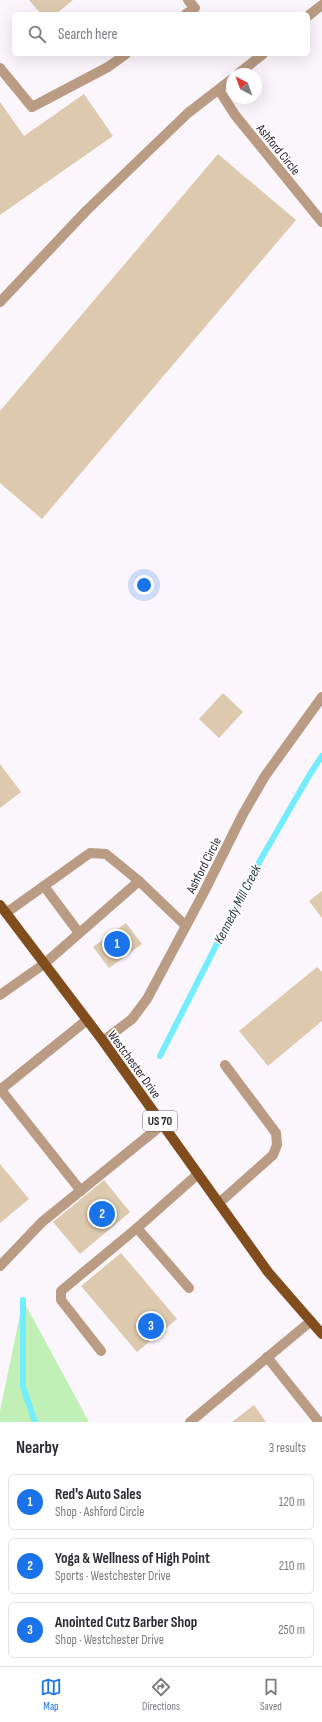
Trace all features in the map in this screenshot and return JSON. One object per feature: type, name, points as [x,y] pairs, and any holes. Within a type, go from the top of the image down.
[{"type":"main road","name":"Westchester Drive","points":[[3,909],[103,1041],[268,1272],[322,1334]]},
{"type":"street","points":[[188,0],[195,8],[189,12]]},
{"type":"street","points":[[310,14],[322,5]]},
{"type":"street","points":[[0,68],[32,107],[108,67],[123,56]]},
{"type":"street","points":[[245,68],[260,56]]},
{"type":"street","points":[[0,302],[91,205],[188,113],[226,84]]},
{"type":"street","name":"Ashford Circle","points":[[219,90],[235,115],[322,222]]},
{"type":"street","name":"Ashford Circle","points":[[103,1041],[132,1019],[147,999],[243,814],[265,776],[322,697]]},
{"type":"street","points":[[3,909],[44,886],[90,853],[106,854],[139,881],[186,926]]},
{"type":"street","points":[[0,995],[44,964],[139,881]]},
{"type":"street","points":[[44,886],[80,933]]},
{"type":"street","points":[[81,1191],[1,1090],[87,1020]]},
{"type":"street","points":[[219,1203],[273,1156],[277,1145],[276,1133],[225,1065]]},
{"type":"street","points":[[0,1266],[42,1222],[163,1124]]},
{"type":"street","points":[[101,1351],[61,1300],[61,1291],[137,1228],[198,1174]]},
{"type":"street","points":[[137,1228],[189,1288]]},
{"type":"street","points":[[190,1422],[311,1321]]},
{"type":"street","points":[[267,1357],[319,1422]]},
{"type":"green space","points":[[23,1300],[89,1422],[0,1422],[0,1411]]},
{"type":"building","points":[[29,0],[73,0],[58,12],[39,12]]},
{"type":"building","points":[[84,94],[113,136],[0,215],[0,102],[24,136]]},
{"type":"building","points":[[218,154],[296,220],[42,519],[0,483],[0,411]]},
{"type":"building","points":[[223,693],[243,712],[219,738],[199,719]]},
{"type":"building","points":[[0,764],[21,792],[0,808]]},
{"type":"building","points":[[322,891],[322,918],[309,901]]},
{"type":"building","points":[[126,923],[142,944],[109,968],[93,947]]},
{"type":"building","points":[[317,967],[322,972],[322,1021],[268,1066],[239,1031]]},
{"type":"building","points":[[0,1164],[29,1199],[0,1223]]},
{"type":"building","points":[[104,1180],[130,1212],[80,1254],[53,1222]]},
{"type":"building","points":[[121,1253],[177,1319],[137,1352],[81,1286]]},
{"type":"building","points":[[254,1405],[266,1422],[232,1422]]},
{"type":"waterway","name":"Kennedy Mill Creek","points":[[160,1056],[254,871],[322,756]]},
{"type":"waterway","name":"Kennedy Mill Creek","points":[[23,1300],[23,1387],[35,1422]]},
{"type":"place","name":"Red's Auto Sales","points":[[117,944]]},
{"type":"place","name":"Yoga & Wellness of High Point","points":[[102,1214]]},
{"type":"place","name":"Anointed Cutz Barber Shop","points":[[151,1326]]}]
